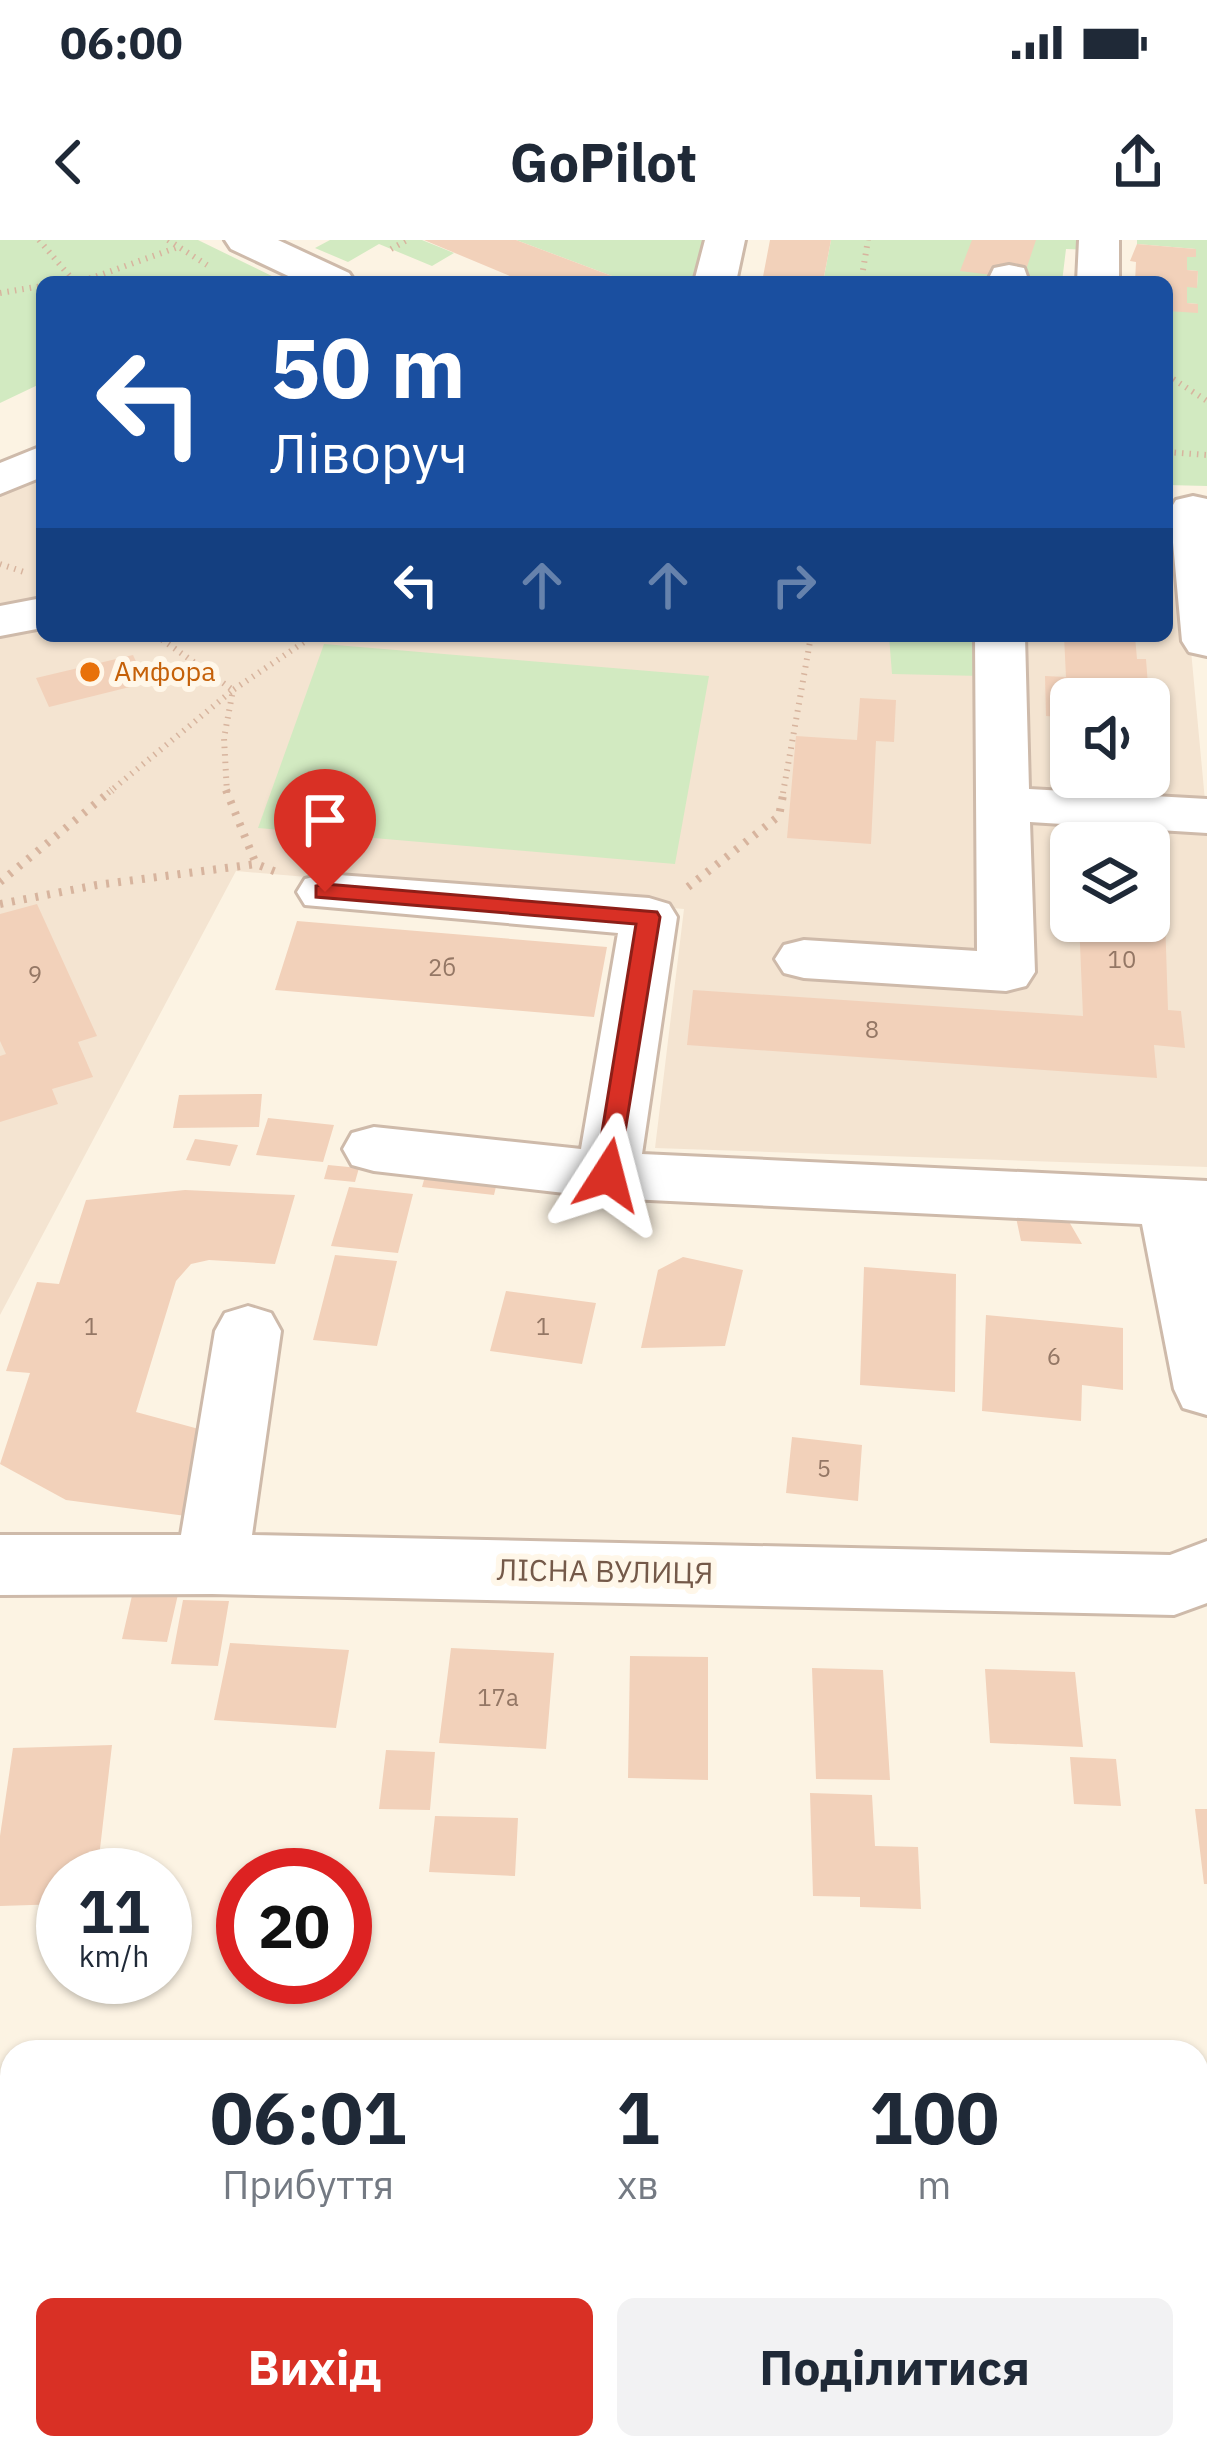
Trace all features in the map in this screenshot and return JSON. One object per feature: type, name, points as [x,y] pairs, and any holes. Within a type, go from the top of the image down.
[{"type":"street","points":[[716,276],[725,240]]},
{"type":"street","points":[[1098,276],[1099,240]]},
{"type":"street","points":[[252,241],[322,276]]},
{"type":"street","points":[[0,480],[36,463]]},
{"type":"street","points":[[1190,513],[1207,641]]},
{"type":"street","points":[[0,621],[36,614]]},
{"type":"street","points":[[803,959],[1006,972],[1000,642]]},
{"type":"street","points":[[1003,804],[1207,816]]},
{"type":"street","points":[[325,892],[649,917],[608,1175]]},
{"type":"street","points":[[374,1149],[608,1175],[1188,1203],[1207,1389]]},
{"type":"street","points":[[212,1564],[248,1331]]},
{"type":"street","name":"ЛІСНА ВУЛИЦЯ","points":[[0,1565],[212,1564],[1174,1585],[1207,1571]]},
{"type":"path","points":[[39,240],[67,276]]},
{"type":"path","points":[[168,240],[214,270]]},
{"type":"path","points":[[392,249],[407,240]]},
{"type":"path","points":[[863,271],[868,240]]},
{"type":"path","points":[[90,276],[181,246]]},
{"type":"path","points":[[0,293],[36,287]]},
{"type":"path","points":[[1173,380],[1207,401]]},
{"type":"path","points":[[1173,452],[1207,455]]},
{"type":"path","points":[[165,642],[233,690]]},
{"type":"path","points":[[0,882],[233,690],[304,642]]},
{"type":"path","points":[[649,917],[779,816],[810,642]]},
{"type":"path","points":[[233,690],[221,739],[230,818],[256,864]]},
{"type":"path","points":[[0,904],[97,885],[256,864],[325,892]]},
{"type":"shaded area","points":[[36,478],[36,642],[1173,642],[1173,510],[1178,511],[1207,822],[1207,1167],[655,1148],[684,909],[236,871],[0,1315],[0,488]]},
{"type":"green space","points":[[0,240],[198,240],[272,276],[36,276],[36,386],[0,403]]},
{"type":"green space","points":[[330,240],[422,240],[454,253],[432,266],[379,244],[348,262],[315,248]]},
{"type":"green space","points":[[516,240],[717,240],[707,276],[612,276]]},
{"type":"green space","points":[[831,240],[1093,240],[1092,250],[1066,249],[1063,276],[824,276]]},
{"type":"green space","points":[[1137,240],[1207,240],[1207,486],[1173,485],[1173,310],[1198,304],[1187,303],[1187,287],[1197,287],[1198,271],[1187,270],[1187,257],[1196,257],[1196,249],[1137,244]]},
{"type":"green space","points":[[889,642],[979,642],[982,676],[892,674]]},
{"type":"green space","points":[[324,644],[709,676],[675,864],[258,828]]},
{"type":"building","points":[[424,240],[516,240],[612,276],[510,276]]},
{"type":"building","points":[[770,240],[831,240],[824,276],[763,276]]},
{"type":"building","points":[[972,240],[1036,240],[1024,276],[960,271]]},
{"type":"building","points":[[1137,244],[1196,249],[1196,257],[1187,257],[1187,270],[1198,271],[1197,288],[1187,287],[1187,303],[1198,304],[1198,313],[1173,311],[1173,276],[1135,276],[1136,262],[1130,261]]},
{"type":"building","points":[[1064,642],[1136,642],[1137,659],[1146,659],[1147,678],[1050,678],[1050,716],[1046,716],[1045,676],[1066,677]]},
{"type":"building","points":[[133,655],[146,683],[49,707],[36,678]]},
{"type":"building","points":[[860,698],[896,700],[894,742],[876,741],[871,844],[787,838],[796,736],[857,740]]},
{"type":"building","points":[[37,904],[97,1036],[78,1042],[93,1077],[52,1089],[58,1104],[0,1122],[0,1056],[6,1054],[0,1041],[0,914]]},
{"type":"building","points":[[297,921],[607,947],[594,1017],[275,990]]},
{"type":"building","points":[[1080,942],[1166,942],[1168,1010],[1181,1011],[1185,1048],[1154,1045],[1157,1078],[687,1045],[693,990],[1083,1016]]},
{"type":"building","points":[[262,1094],[259,1127],[173,1128],[179,1095]]},
{"type":"building","points":[[268,1118],[334,1125],[323,1162],[256,1155]]},
{"type":"building","points":[[195,1139],[238,1145],[230,1166],[186,1160]]},
{"type":"building","points":[[429,1162],[500,1170],[494,1195],[422,1187]]},
{"type":"building","points":[[328,1165],[359,1168],[355,1182],[324,1179]]},
{"type":"building","points":[[349,1187],[413,1194],[398,1253],[331,1246]]},
{"type":"building","points":[[185,1190],[295,1195],[275,1264],[209,1260],[191,1264],[176,1281],[136,1412],[210,1432],[186,1516],[66,1500],[0,1464],[30,1373],[6,1371],[37,1282],[59,1284],[86,1200]]},
{"type":"building","points":[[1014,1208],[1064,1213],[1082,1244],[1021,1241]]},
{"type":"building","points":[[335,1255],[397,1261],[377,1346],[313,1340]]},
{"type":"building","points":[[683,1257],[743,1270],[725,1346],[641,1348],[658,1270]]},
{"type":"building","points":[[864,1267],[956,1274],[955,1392],[860,1385]]},
{"type":"building","points":[[506,1291],[596,1303],[582,1364],[490,1351]]},
{"type":"building","points":[[986,1315],[1123,1328],[1123,1390],[1082,1385],[1081,1421],[982,1411]]},
{"type":"building","points":[[792,1437],[862,1445],[858,1501],[786,1493]]},
{"type":"building","points":[[134,1587],[179,1590],[167,1642],[122,1639]]},
{"type":"building","points":[[183,1600],[229,1601],[218,1666],[171,1664]]},
{"type":"building","points":[[230,1643],[349,1650],[336,1728],[214,1720]]},
{"type":"building","points":[[451,1648],[554,1653],[546,1749],[439,1743]]},
{"type":"building","points":[[630,1656],[708,1657],[708,1780],[628,1778]]},
{"type":"building","points":[[812,1668],[883,1670],[890,1780],[816,1779]]},
{"type":"building","points":[[985,1669],[1075,1672],[1083,1747],[990,1743]]},
{"type":"building","points":[[112,1745],[100,1848],[36,1848],[36,1905],[0,1906],[0,1836],[13,1748]]},
{"type":"building","points":[[386,1750],[435,1752],[430,1810],[379,1809]]},
{"type":"building","points":[[1070,1757],[1116,1759],[1121,1806],[1074,1804]]},
{"type":"building","points":[[810,1793],[872,1795],[875,1846],[918,1847],[921,1909],[860,1907],[860,1897],[813,1896]]},
{"type":"building","points":[[1195,1809],[1207,1809],[1207,1884],[1204,1884]]},
{"type":"building","points":[[435,1816],[518,1818],[515,1876],[429,1872]]},
{"type":"place","name":"Амфора","points":[[90,672]]},
{"type":"route","points":[[325,892],[649,917],[608,1175]]}]
